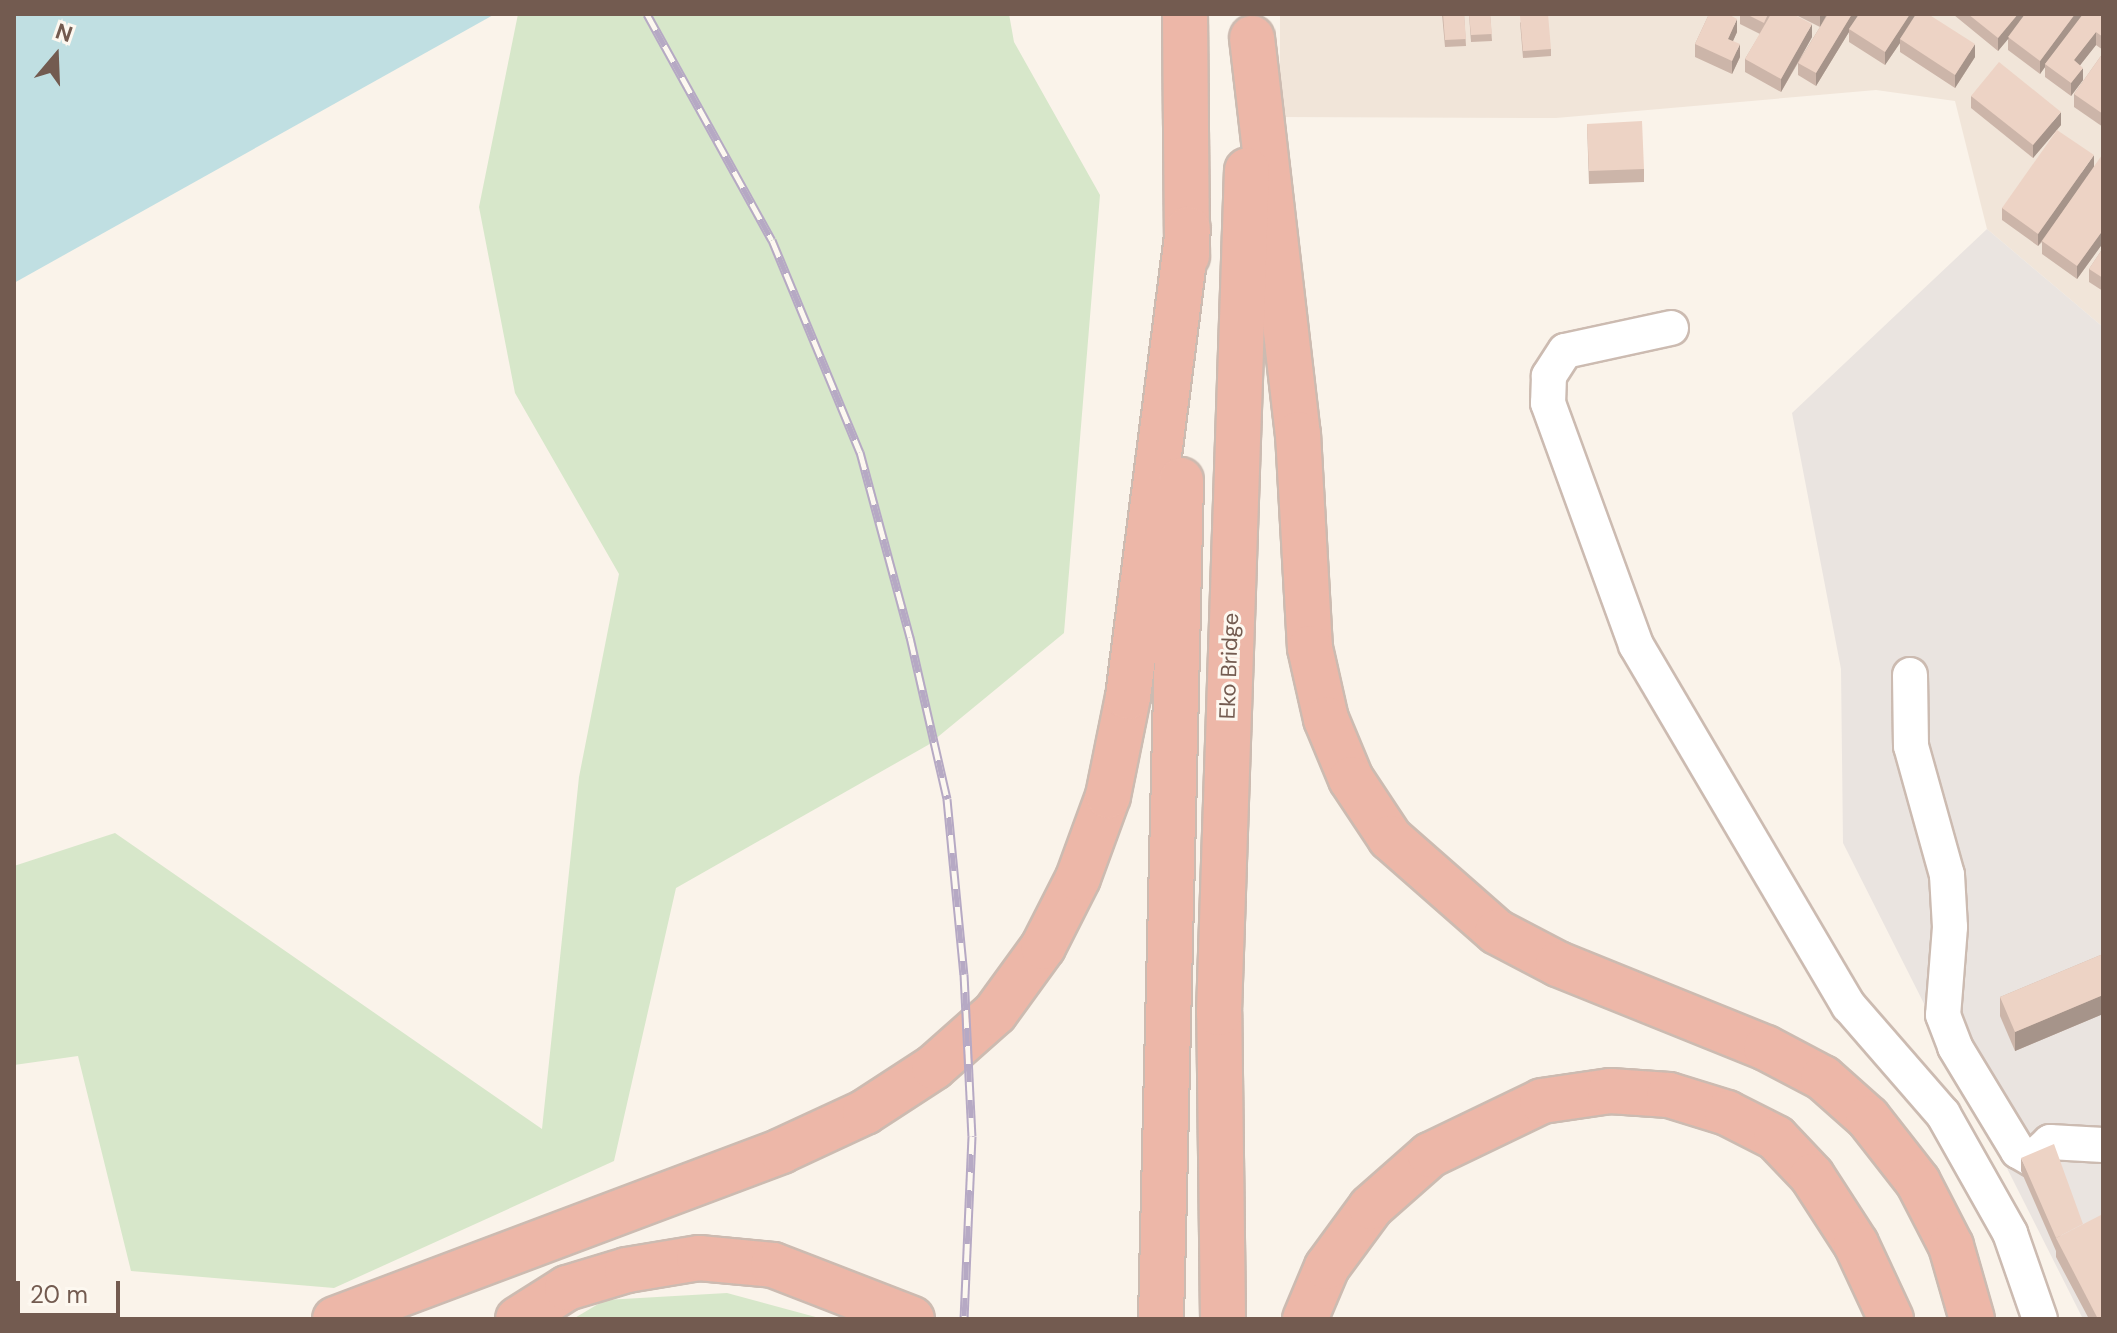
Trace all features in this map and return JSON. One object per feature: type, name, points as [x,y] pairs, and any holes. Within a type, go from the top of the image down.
[{"type":"highway","points":[[1161,1319],[1188,229],[1185,14]]},
{"type":"highway","points":[[1251,26],[1298,434],[1310,648],[1326,719],[1351,779],[1390,838],[1497,932],[1558,964],[1766,1048],[1823,1078],[1868,1118],[1918,1182],[1951,1246],[1972,1319]]},
{"type":"highway","name":"Eko Bridge","points":[[1223,1319],[1219,1013],[1251,26]]},
{"type":"highway","points":[[335,1319],[795,1144],[877,1104],[934,1067],[995,1013],[1043,947],[1078,878],[1108,796],[1128,697],[1188,229]]},
{"type":"highway","points":[[1305,1319],[1327,1267],[1371,1207],[1430,1155],[1542,1101],[1610,1091],[1669,1095],[1727,1113],[1776,1138],[1812,1176],[1856,1244],[1891,1319]]},
{"type":"highway","points":[[518,1319],[567,1288],[627,1270],[699,1258],[773,1265],[912,1319]]},
{"type":"lane","points":[[1671,328],[1565,351],[1549,376],[1548,403],[1636,645],[1849,1006],[1943,1114],[2010,1233],[2040,1319]]},
{"type":"lane","points":[[1910,675],[1911,746],[1947,875],[1950,927],[1943,1015],[1955,1047],[2018,1151],[2032,1159],[2050,1142],[2103,1145]]},
{"type":"shaded area","points":[[1280,14],[2103,14],[2103,327],[1987,229],[1955,101],[1876,90],[1556,118],[1280,117]]},
{"type":"shaded area","points":[[1987,229],[2103,327],[2103,1319],[2083,1319],[1843,843],[1841,669],[1792,413]]},
{"type":"green space","points":[[518,14],[1009,14],[1014,42],[1100,195],[1064,633],[928,745],[676,888],[614,1161],[334,1288],[131,1271],[78,1056],[14,1065],[14,866],[115,833],[542,1129],[579,777],[619,574],[515,393],[479,207]]},
{"type":"green space","points":[[727,1293],[823,1319],[573,1319],[605,1300]]},
{"type":"water","points":[[14,14],[495,14],[14,283]]},
{"type":"building","points":[[1443,14],[1464,14],[1466,39],[1445,40]]},
{"type":"building","points":[[1469,14],[1490,14],[1492,34],[1471,35]]},
{"type":"building","points":[[1548,14],[1551,49],[1523,51],[1520,16]]},
{"type":"building","points":[[1709,14],[1728,14],[1737,19],[1728,39],[1740,44],[1732,61],[1695,44]]},
{"type":"building","points":[[1746,14],[1768,14],[1764,23]]},
{"type":"building","points":[[1771,14],[1793,14],[1812,24],[1781,79],[1745,59]]},
{"type":"building","points":[[1828,14],[1852,14],[1816,73],[1798,63]]},
{"type":"building","points":[[1859,14],[1910,14],[1885,52],[1849,29]]},
{"type":"building","points":[[1916,14],[1928,14],[1975,44],[1955,75],[1900,39]]},
{"type":"building","points":[[1968,14],[2018,14],[1998,38]]},
{"type":"building","points":[[2025,14],[2075,14],[2040,61],[2008,37]]},
{"type":"building","points":[[2083,14],[2103,14],[2103,37],[2096,32],[2074,60],[2083,68],[2071,83],[2045,64]]},
{"type":"building","points":[[2103,53],[2103,114],[2074,94]]},
{"type":"building","points":[[1999,62],[2061,112],[2033,145],[1971,96]]},
{"type":"building","points":[[1642,121],[1644,169],[1589,171],[1587,124]]},
{"type":"building","points":[[2057,130],[2094,155],[2038,234],[2002,208]]},
{"type":"building","points":[[2102,155],[2103,230],[2077,266],[2042,241]]},
{"type":"building","points":[[2103,248],[2103,278],[2089,269]]},
{"type":"building","points":[[2103,954],[2103,995],[2015,1032],[2000,997]]},
{"type":"building","points":[[2054,1144],[2083,1224],[2056,1238],[2021,1158]]},
{"type":"building","points":[[2101,1215],[2103,1319],[2098,1319],[2056,1238]]},
{"type":"railway","points":[[647,14],[772,240],[860,452],[910,637],[947,799],[964,974],[972,1136],[964,1319]]}]
